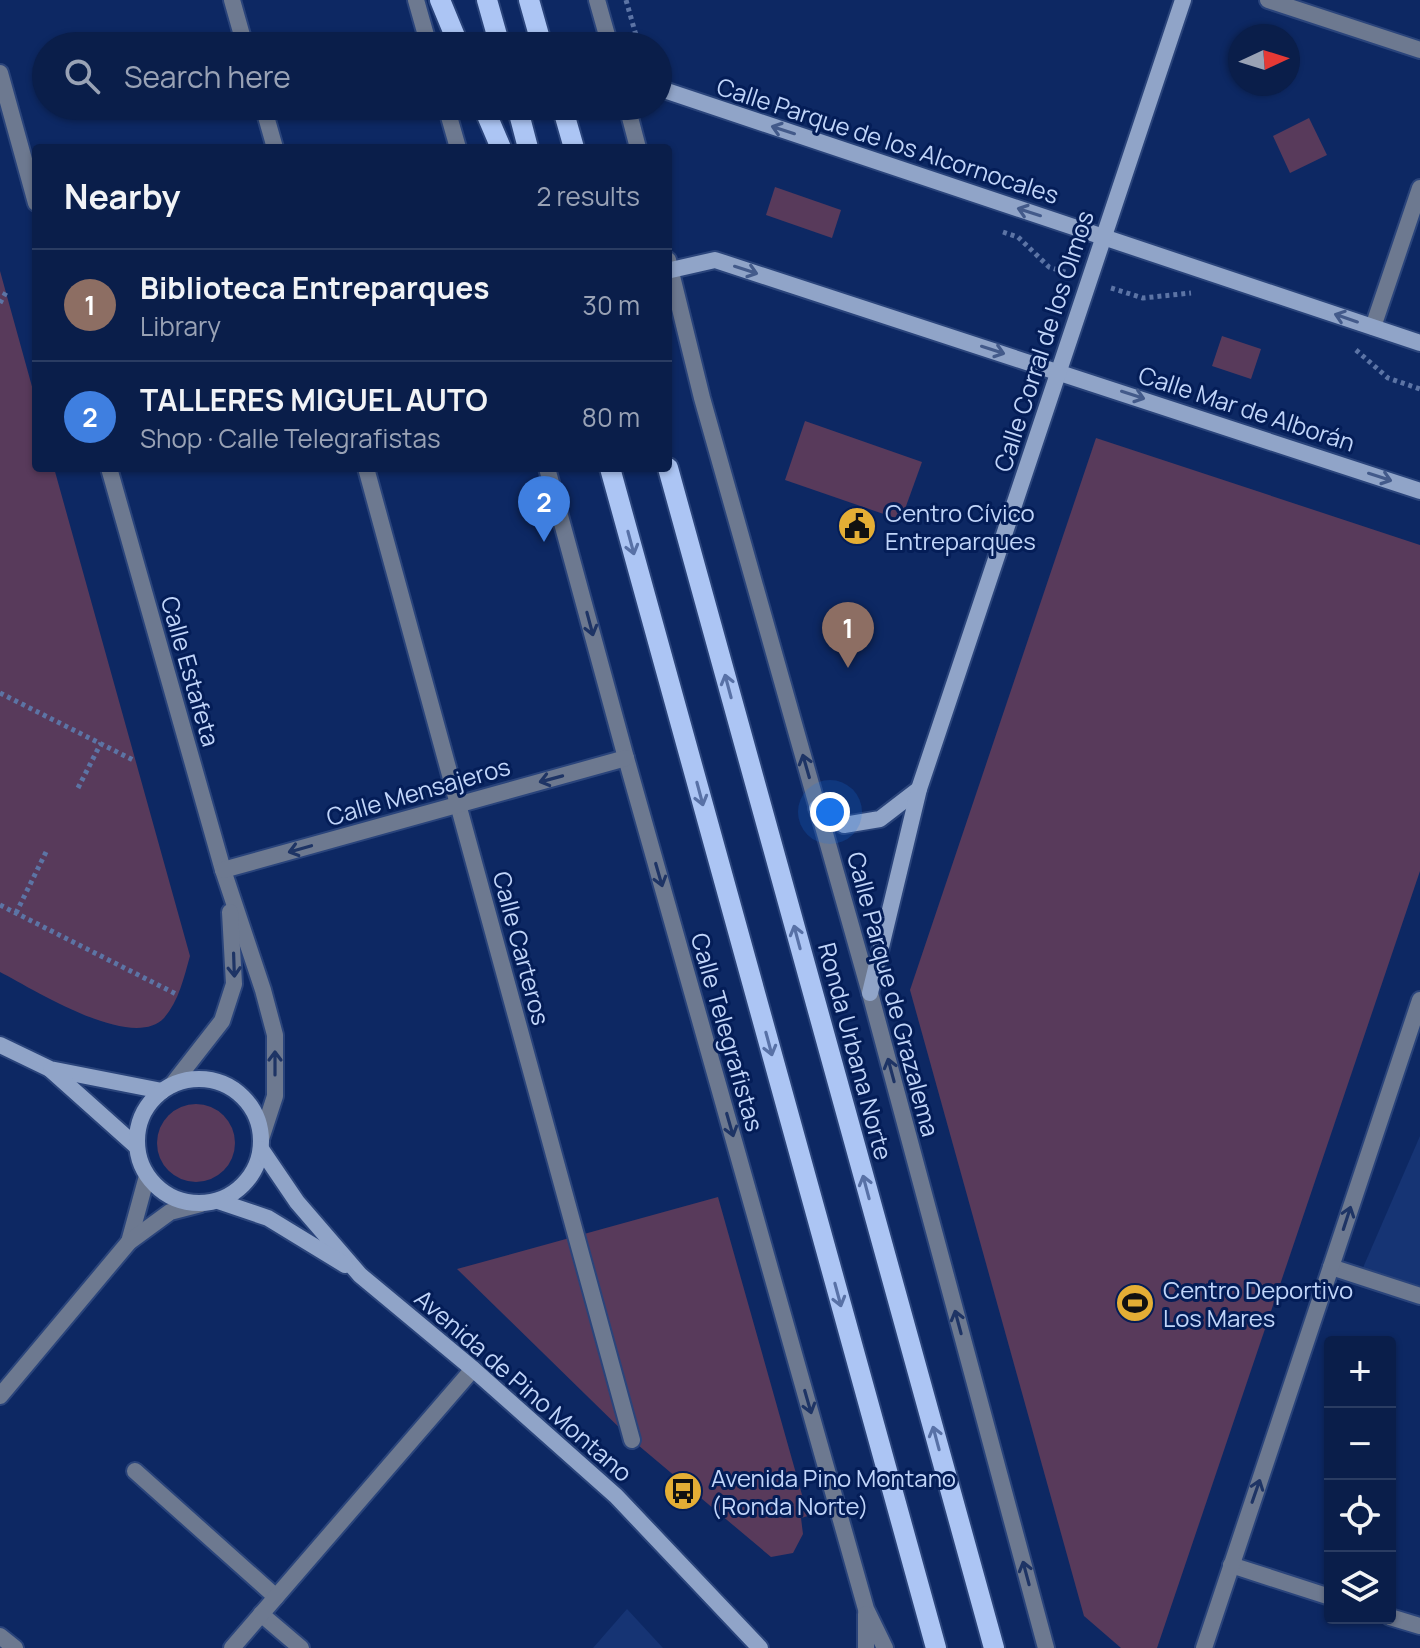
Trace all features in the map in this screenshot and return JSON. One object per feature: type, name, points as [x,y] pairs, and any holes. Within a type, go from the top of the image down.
[{"type":"main road","points":[[440,0],[453,32]]},
{"type":"main road","points":[[487,0],[496,32]]},
{"type":"main road","points":[[532,0],[539,32]]},
{"type":"main road","points":[[489,120],[499,144]]},
{"type":"main road","points":[[522,120],[527,144]]},
{"type":"main road","points":[[566,120],[573,144]]},
{"type":"main road","points":[[611,472],[936,1648]]},
{"type":"main road","name":"Ronda Urbana Norte","points":[[669,472],[994,1648]]},
{"type":"street","points":[[232,0],[241,32]]},
{"type":"street","points":[[416,0],[425,32]]},
{"type":"street","points":[[597,0],[606,32]]},
{"type":"street","name":"Calle Corral de los Olmos","points":[[870,993],[919,789],[1183,0]]},
{"type":"street","points":[[1268,0],[1420,50]]},
{"type":"street","points":[[0,73],[32,189]]},
{"type":"street","name":"Calle Parque de los Alcornocales","points":[[672,93],[1103,237]]},
{"type":"street","points":[[267,120],[274,144]]},
{"type":"street","points":[[450,120],[457,144]]},
{"type":"street","points":[[631,120],[637,144]]},
{"type":"street","points":[[1373,327],[1420,188]]},
{"type":"street","points":[[1103,237],[1420,343]]},
{"type":"street","points":[[672,265],[715,260],[1059,371]]},
{"type":"street","name":"Calle Parque de Grazalema","points":[[672,277],[699,387],[870,993],[1046,1648]]},
{"type":"street","name":"Calle Mar de Alborán","points":[[1059,371],[1420,491]]},
{"type":"street","name":"Calle Estafeta","points":[[110,472],[223,870],[275,1035],[275,1096],[261,1144]]},
{"type":"street","name":"Calle Carteros","points":[[367,472],[632,1440]]},
{"type":"street","name":"Calle Telegrafistas","points":[[548,472],[866,1609]]},
{"type":"street","name":"Calle Mensajeros","points":[[223,870],[626,758]]},
{"type":"street","points":[[817,808],[844,825],[880,819],[919,789]]},
{"type":"street","name":"Calle Estafeta","points":[[167,1088],[222,1021],[234,984],[228,887]]},
{"type":"street","points":[[1204,1648],[1420,1000]]},
{"type":"street","points":[[0,1045],[50,1069],[136,1146]]},
{"type":"street","points":[[50,1069],[167,1088]]},
{"type":"street","points":[[0,1396],[129,1242],[170,1212],[218,1201],[239,1190],[247,1181],[258,1160],[261,1144],[255,1114],[241,1095],[208,1079],[183,1081],[167,1088],[145,1109],[136,1146],[147,1176],[170,1197],[185,1203],[201,1204]]},
{"type":"street","name":"Avenida de Pino Montano","points":[[261,1144],[297,1202],[360,1275]]},
{"type":"street","points":[[129,1242],[147,1176]]},
{"type":"street","name":"Avenida de Pino Montano","points":[[218,1201],[268,1218],[360,1275],[473,1369],[616,1496],[756,1644]]},
{"type":"street","points":[[1331,1267],[1420,1296]]},
{"type":"street","points":[[232,1648],[473,1369]]},
{"type":"street","points":[[135,1471],[276,1597]]},
{"type":"street","points":[[1231,1565],[1324,1595]]},
{"type":"street","points":[[866,1609],[866,1648]]},
{"type":"street","points":[[866,1609],[885,1648]]},
{"type":"street","points":[[261,1614],[301,1648]]},
{"type":"street","points":[[1396,1619],[1420,1626]]},
{"type":"street","points":[[0,1636],[15,1648]]},
{"type":"street","points":[[756,1644],[773,1648]]},
{"type":"path","points":[[626,0],[635,32]]},
{"type":"path","points":[[988,227],[1018,237],[1049,267],[1089,281],[1143,298],[1190,292],[1204,297]]},
{"type":"path","points":[[0,303],[6,292]]},
{"type":"path","points":[[1344,346],[1358,351],[1388,378],[1420,389]]},
{"type":"path","points":[[0,693],[135,761]]},
{"type":"path","points":[[78,788],[101,743]]},
{"type":"path","points":[[16,913],[47,850]]},
{"type":"path","points":[[0,905],[178,995]]},
{"type":"shaded area","points":[[1309,118],[1327,155],[1290,173],[1273,136]]},
{"type":"shaded area","points":[[775,187],[841,210],[832,238],[766,215]]},
{"type":"shaded area","points":[[0,271],[32,387],[32,472],[55,472],[190,956],[174,1004],[164,1018],[149,1026],[130,1028],[82,1014],[0,972]]},
{"type":"shaded area","points":[[1222,336],[1261,349],[1251,379],[1212,366]]},
{"type":"shaded area","points":[[805,421],[922,462],[901,520],[785,480]]},
{"type":"shaded area","name":"Centro Deportivo Los Mares","points":[[1096,438],[1420,545],[1420,871],[1157,1648],[1121,1648],[1084,1616],[910,990]]},
{"type":"shaded area","points":[[188,1104],[204,1104],[218,1110],[229,1121],[235,1143],[229,1165],[218,1176],[204,1182],[188,1182],[174,1176],[163,1165],[157,1151],[157,1135],[163,1121],[174,1110]]},
{"type":"shaded area","points":[[1420,1136],[1420,1290],[1362,1270]]},
{"type":"shaded area","points":[[718,1197],[808,1516],[801,1518],[803,1534],[793,1553],[771,1557],[632,1440],[457,1269]]},
{"type":"shaded area","points":[[627,1609],[663,1648],[593,1648]]},
{"type":"place","name":"Centro Cívico Entreparques","points":[[857,526]]},
{"type":"place","name":"TALLERES MIGUEL AUTO","points":[[544,542]]},
{"type":"place","name":"Biblioteca Entreparques","points":[[848,668]]},
{"type":"place","name":"Centro Deportivo Los Mares","points":[[1135,1303]]},
{"type":"place","name":"Avenida Pino Montano (Ronda Norte)","points":[[683,1491]]}]
